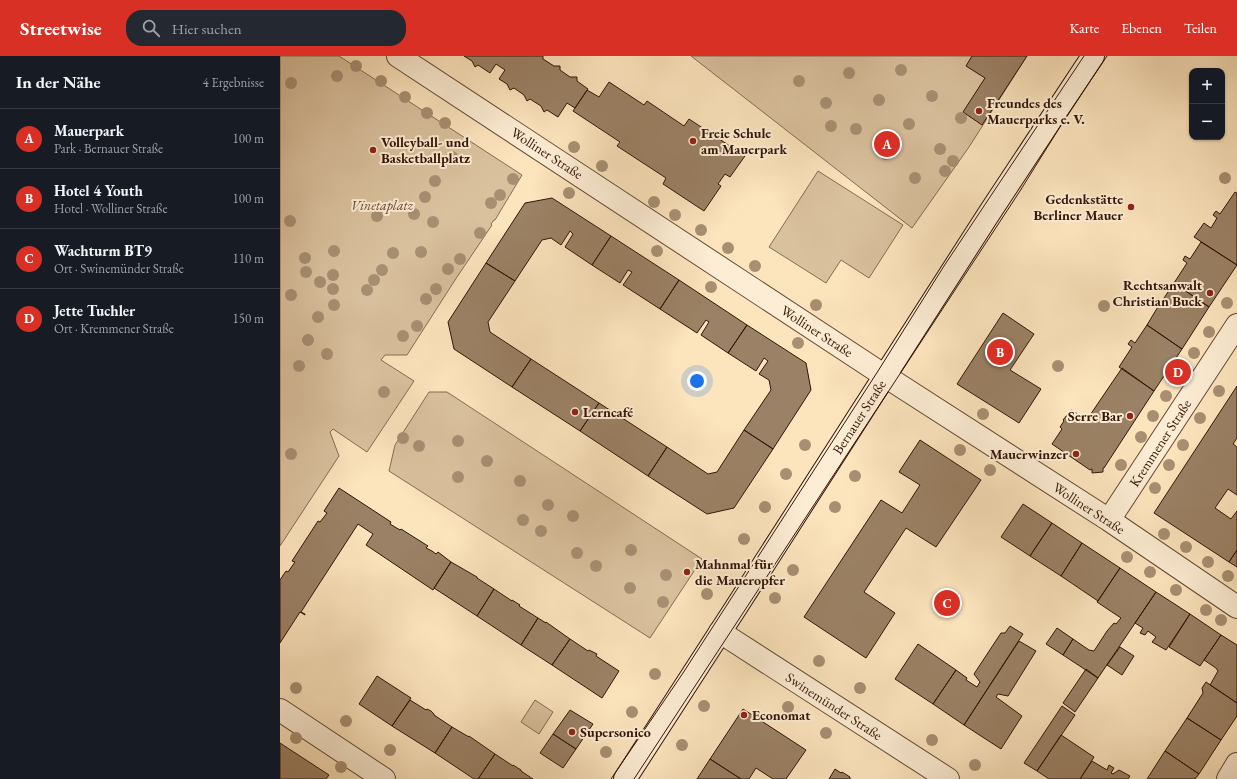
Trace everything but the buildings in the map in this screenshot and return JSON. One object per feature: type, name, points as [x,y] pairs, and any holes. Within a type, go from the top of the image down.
[{"type":"street","name":"Wolliner Straße","points":[[398,56],[885,376],[1109,520],[1237,607]]},
{"type":"street","name":"Bernauer Straße","points":[[625,779],[1000,196],[1093,56]]},
{"type":"street","name":"Kremmener Straße","points":[[1109,520],[1237,325]]},
{"type":"street","name":"Swinemünder Straße","points":[[720,632],[948,779]]},
{"type":"street","points":[[280,710],[384,779]]},
{"type":"street","points":[[1228,779],[1237,764]]},
{"type":"green space","name":"Vinetaplatz","points":[[280,56],[339,56],[522,175],[495,220],[491,224],[492,225],[407,355],[385,355],[381,360],[414,381],[367,452],[333,429],[330,432],[339,456],[280,546]]},
{"type":"green space","points":[[691,56],[1027,56],[969,147],[912,228]]},
{"type":"green space","points":[[818,171],[903,225],[869,278],[841,260],[826,283],[769,247]]},
{"type":"green space","points":[[429,392],[447,392],[702,559],[650,638],[389,471],[395,445]]},
{"type":"green space","points":[[535,700],[553,712],[539,734],[521,722]]},
{"type":"tram line","points":[[611,779],[683,673],[944,266],[1084,56]]},
{"type":"tram line","points":[[634,779],[1107,56]]},
{"type":"place","name":"Freundes des Mauerparks e. V.","points":[[979,111]]},
{"type":"place","name":"Freie Schule am Mauerpark","points":[[693,141]]},
{"type":"place","name":"Mauerpark","points":[[887,144]]},
{"type":"place","name":"Volleyball- und Basketballplatz","points":[[373,150]]},
{"type":"place","name":"Gedenkstätte Berliner Mauer","points":[[1131,207]]},
{"type":"place","name":"Rechtsanwalt Christian Buck","points":[[1210,293]]},
{"type":"place","name":"Hotel 4 Youth","points":[[1000,352]]},
{"type":"place","name":"Jette Tuchler","points":[[1178,372]]},
{"type":"place","name":"Lerncafé","points":[[575,412]]},
{"type":"place","name":"Serre Bar","points":[[1130,416]]},
{"type":"place","name":"Mauerwinzer","points":[[1076,454]]},
{"type":"place","name":"Mahnmal für die Maueropfer","points":[[687,572]]},
{"type":"place","name":"Wachturm BT9","points":[[947,603]]},
{"type":"place","name":"Economat","points":[[744,715]]},
{"type":"place","name":"Supersonico","points":[[572,732]]}]
